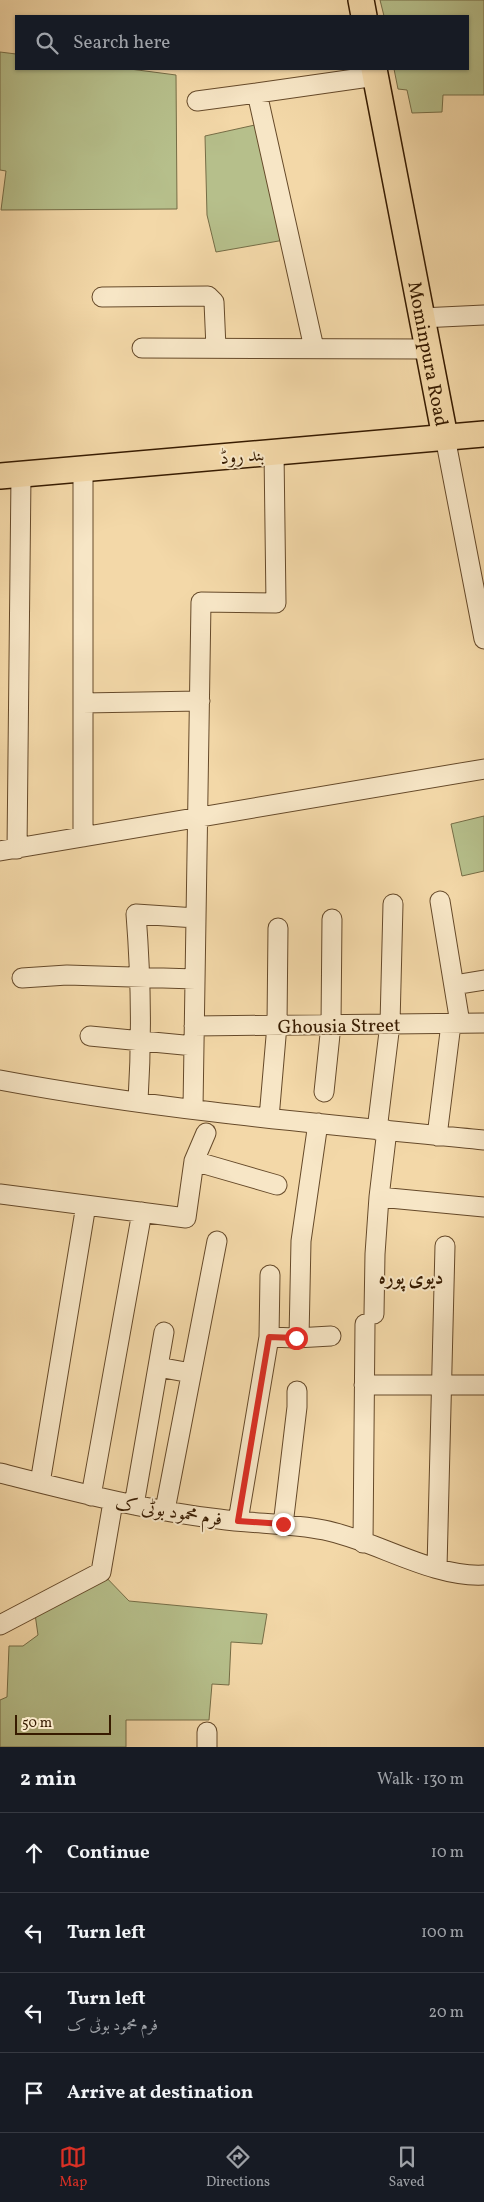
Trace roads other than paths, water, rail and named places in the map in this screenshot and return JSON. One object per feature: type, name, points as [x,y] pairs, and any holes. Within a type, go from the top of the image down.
[{"type":"main road","points":[[361,0],[364,15]]},
{"type":"main road","name":"Mominpura Road","points":[[375,72],[443,430]]},
{"type":"main road","name":"بند روڈ","points":[[10,475],[274,452],[443,430],[484,420]]},
{"type":"main road","name":"بند روڈ","points":[[0,461],[443,430],[484,434]]},
{"type":"street","points":[[197,101],[257,93],[375,72]]},
{"type":"street","points":[[257,93],[314,348]]},
{"type":"street","points":[[102,297],[208,296],[214,302],[216,348]]},
{"type":"street","points":[[421,318],[484,315]]},
{"type":"street","points":[[142,348],[427,349]]},
{"type":"street","name":"Mominpura Road","points":[[443,430],[476,547],[484,639]]},
{"type":"street","points":[[193,1108],[200,602],[276,603],[274,452]]},
{"type":"street","points":[[83,837],[84,469]]},
{"type":"street","points":[[10,475],[8,850],[484,769]]},
{"type":"street","points":[[83,703],[200,701]]},
{"type":"street","points":[[437,1136],[455,1024],[454,985],[440,901]]},
{"type":"street","points":[[363,1543],[364,1385],[375,1254],[390,1024],[393,904]]},
{"type":"street","points":[[138,1101],[142,1041],[141,977],[136,914],[196,918]]},
{"type":"street","points":[[324,1092],[331,1025],[332,919]]},
{"type":"street","points":[[269,1118],[277,1025],[278,928]]},
{"type":"street","points":[[22,978],[67,975],[195,979]]},
{"type":"street","points":[[454,985],[484,980]]},
{"type":"street","name":"Ghousia Street","points":[[194,1026],[484,1023]]},
{"type":"street","points":[[90,1036],[194,1046]]},
{"type":"street","points":[[0,1080],[48,1089],[269,1118],[484,1140]]},
{"type":"street","points":[[299,1338],[300,1241],[318,1123]]},
{"type":"street","points":[[0,1194],[186,1218],[194,1161],[206,1133]]},
{"type":"street","points":[[194,1161],[277,1185]]},
{"type":"street","points":[[379,1198],[484,1206]]},
{"type":"street","points":[[40,1483],[86,1205]]},
{"type":"street","points":[[90,1496],[142,1212]]},
{"type":"street","points":[[165,1510],[217,1241]]},
{"type":"street","points":[[437,1568],[445,1246]]},
{"type":"street","points":[[238,1521],[269,1337],[270,1275]]},
{"type":"street","points":[[134,1505],[164,1332]]},
{"type":"street","points":[[269,1337],[331,1336]]},
{"type":"street","points":[[158,1367],[191,1373]]},
{"type":"street","points":[[364,1385],[484,1385]]},
{"type":"street","points":[[283,1524],[297,1407],[297,1391]]},
{"type":"street","name":"فرم محمود بوٹی ک","points":[[0,1473],[113,1502],[238,1521],[283,1524],[326,1530],[451,1572],[484,1575]]},
{"type":"street","points":[[0,1626],[101,1572],[113,1502]]},
{"type":"district","name":"دیوی پورہ","points":[[411,1277]]}]
